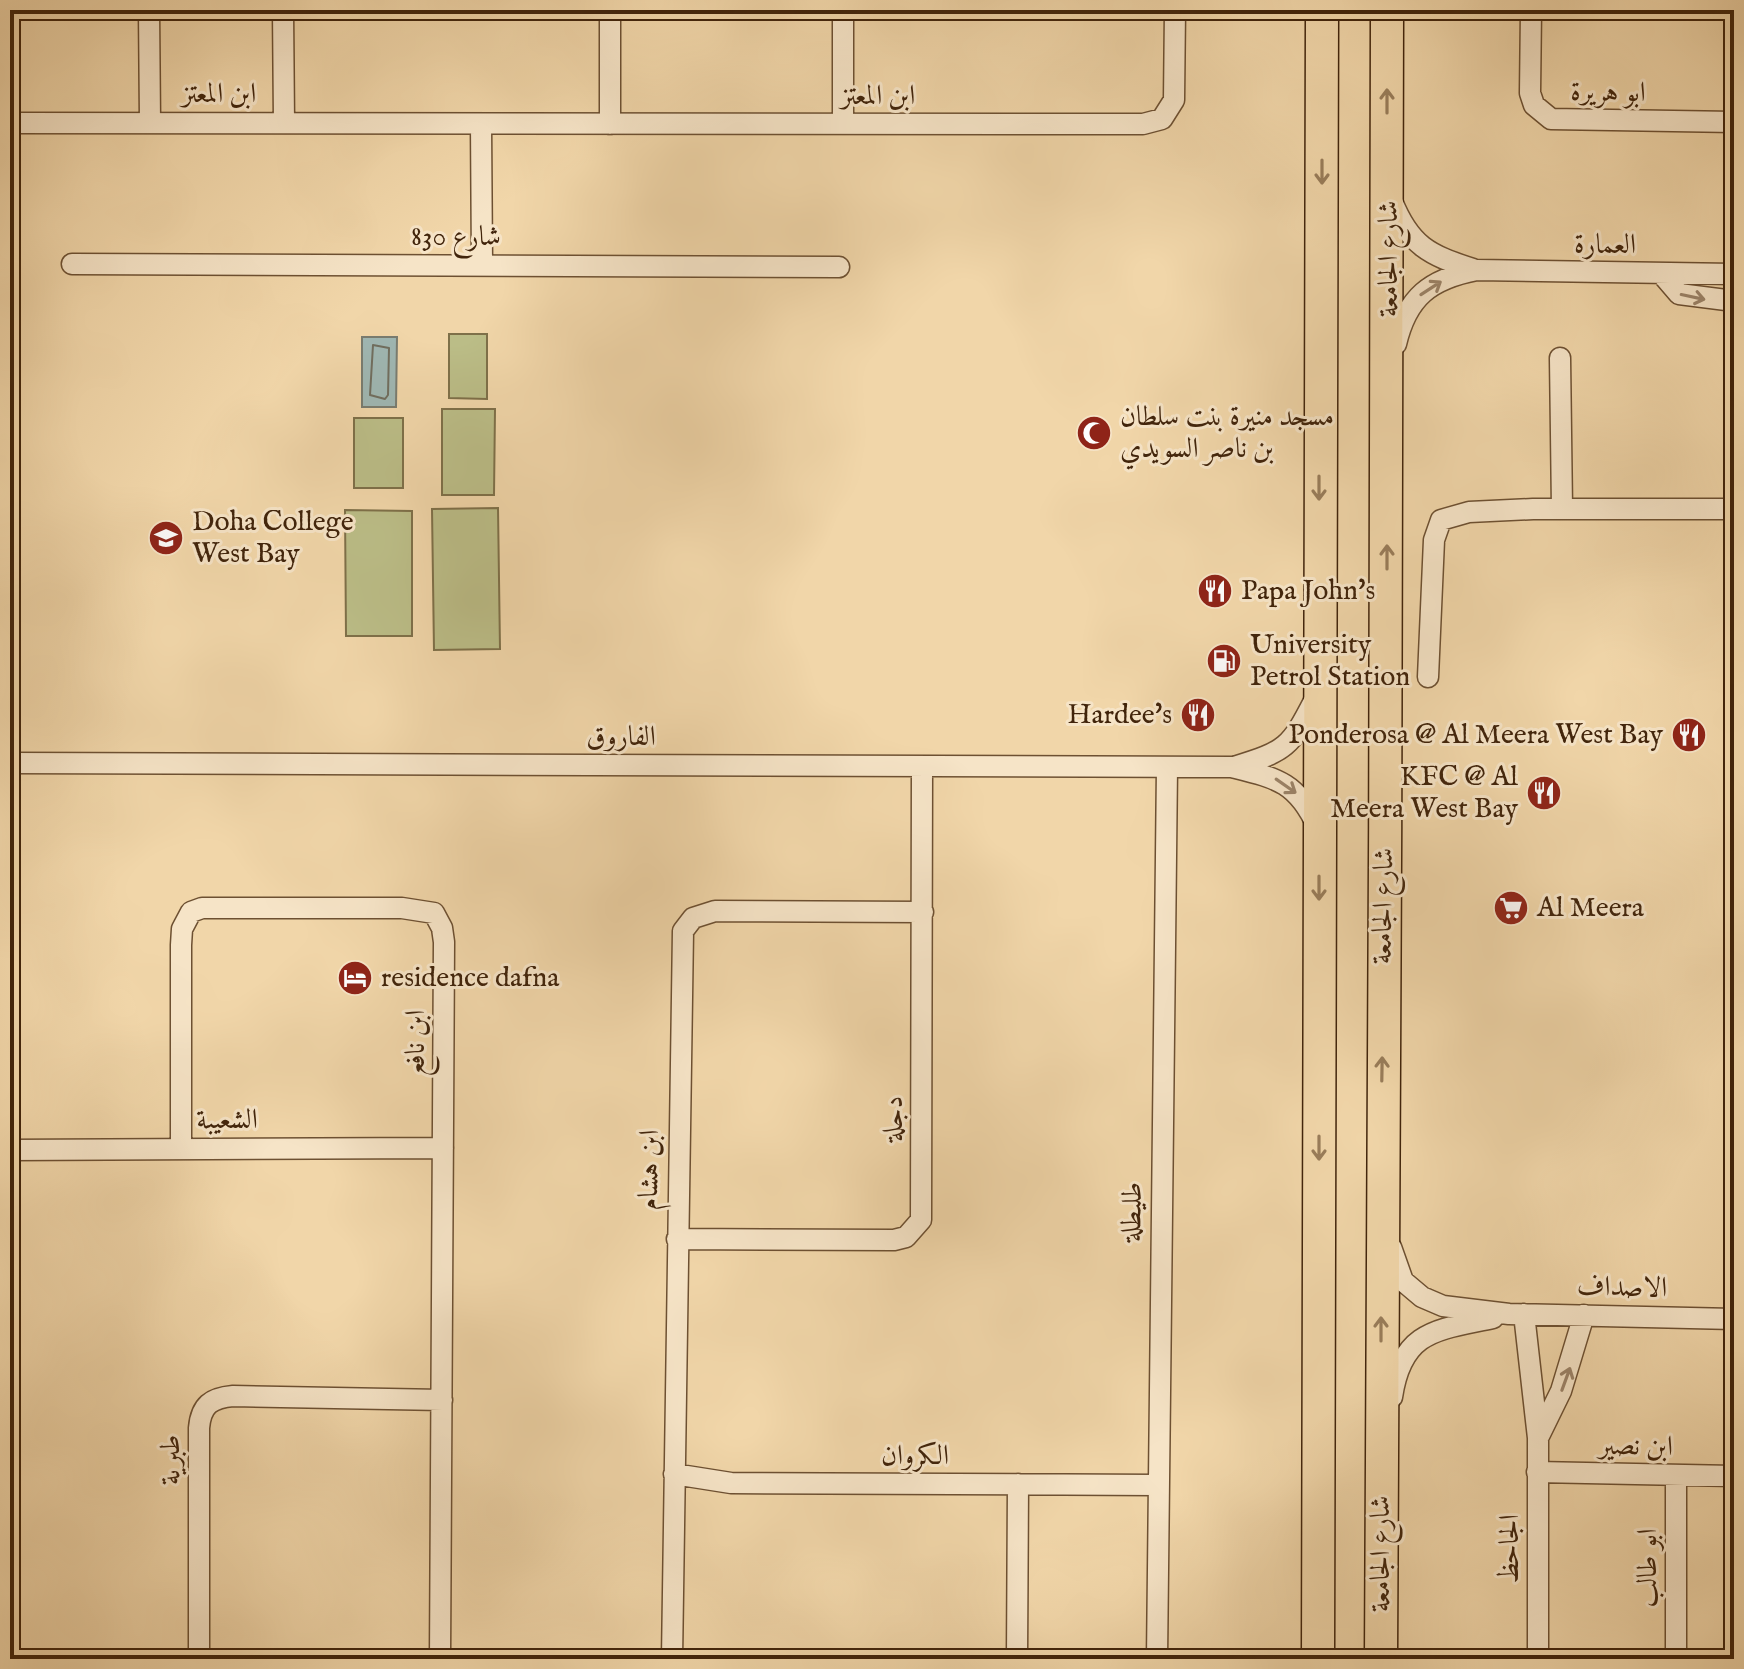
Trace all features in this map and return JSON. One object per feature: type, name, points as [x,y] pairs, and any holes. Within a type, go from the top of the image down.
[{"type":"main road","points":[[1318,1659],[1322,10]]},
{"type":"main road","name":"شارع الجامعة","points":[[1381,1659],[1387,10]]},
{"type":"street","name":"ابن المعتز","points":[[149,10],[150,122]]},
{"type":"street","points":[[283,10],[284,123]]},
{"type":"street","points":[[610,10],[610,124]]},
{"type":"street","points":[[843,10],[843,124]]},
{"type":"street","name":"ابن المعتز","points":[[10,123],[1153,123],[1170,111],[1174,100],[1175,10]]},
{"type":"street","name":"ابو هريرة","points":[[1531,10],[1530,93],[1534,105],[1551,119],[1734,122]]},
{"type":"street","points":[[481,124],[482,265]]},
{"type":"street","name":"العمارة","points":[[1388,156],[1392,201],[1412,238],[1438,258],[1477,270],[1734,274]]},
{"type":"street","name":"شارع 830","points":[[72,264],[839,267]]},
{"type":"street","name":"العمارة","points":[[1388,380],[1406,310],[1434,284],[1477,270]]},
{"type":"street","points":[[1661,273],[1679,294],[1734,301]]},
{"type":"street","points":[[1560,358],[1562,509]]},
{"type":"street","points":[[1428,677],[1434,540],[1435,528],[1441,520],[1469,512],[1734,509]]},
{"type":"street","name":"الفاروق","points":[[1232,767],[1266,757],[1292,741],[1320,689]]},
{"type":"street","name":"الفاروق","points":[[10,763],[1232,767],[1274,777],[1292,788],[1309,808],[1319,830]]},
{"type":"street","name":"دجلة","points":[[677,1239],[894,1240],[915,1230],[922,1208],[922,766]]},
{"type":"street","name":"طليطلة","points":[[1157,1659],[1167,767]]},
{"type":"street","name":"ابن نافع","points":[[181,1148],[181,945],[182,929],[191,912],[220,908],[402,908],[428,911],[442,928],[440,1659]]},
{"type":"street","name":"ابن هشام","points":[[672,1659],[681,942],[686,923],[715,911],[923,912]]},
{"type":"street","name":"الشعيبة","points":[[10,1150],[443,1148]]},
{"type":"street","name":"الاصداف","points":[[1381,1202],[1397,1270],[1409,1288],[1443,1306],[1517,1314],[1734,1319]]},
{"type":"street","name":"الاصداف","points":[[1381,1472],[1395,1378],[1411,1346],[1435,1330],[1517,1314]]},
{"type":"street","name":"الجاحظ","points":[[1517,1314],[1538,1438],[1538,1659]]},
{"type":"street","name":"الجاحظ","points":[[1538,1438],[1561,1391],[1584,1315]]},
{"type":"street","name":"طبرية","points":[[199,1659],[199,1428],[205,1405],[216,1397],[233,1396],[442,1400]]},
{"type":"street","name":"ابن نصير","points":[[1537,1472],[1734,1476]]},
{"type":"street","name":"الكروان","points":[[674,1474],[731,1483],[1157,1485]]},
{"type":"street","name":"ابو طالب","points":[[1676,1476],[1676,1659]]},
{"type":"street","points":[[1017,1659],[1018,1484]]},
{"type":"green space","points":[[449,334],[487,334],[487,399],[449,398]]},
{"type":"green space","points":[[442,409],[495,409],[494,495],[442,495]]},
{"type":"green space","points":[[354,418],[403,418],[403,488],[354,488]]},
{"type":"green space","points":[[498,508],[500,649],[434,650],[432,509]]},
{"type":"green space","points":[[345,510],[412,511],[412,636],[346,636]]},
{"type":"water","points":[[362,337],[397,337],[396,407],[362,407]]},
{"type":"place","name":"مسجد منيرة بنت سلطان بن ناصر السويدي","points":[[1094,433]]},
{"type":"place","name":"Doha College West Bay","points":[[166,538]]},
{"type":"place","name":"Papa John's","points":[[1215,591]]},
{"type":"place","name":"University Petrol Station","points":[[1224,661]]},
{"type":"place","name":"Hardee's","points":[[1198,715]]},
{"type":"place","name":"Ponderosa @ Al Meera West Bay","points":[[1689,735]]},
{"type":"place","name":"KFC @ Al Meera West Bay","points":[[1544,793]]},
{"type":"place","name":"Al Meera","points":[[1511,908]]},
{"type":"place","name":"residence dafna","points":[[355,978]]}]
